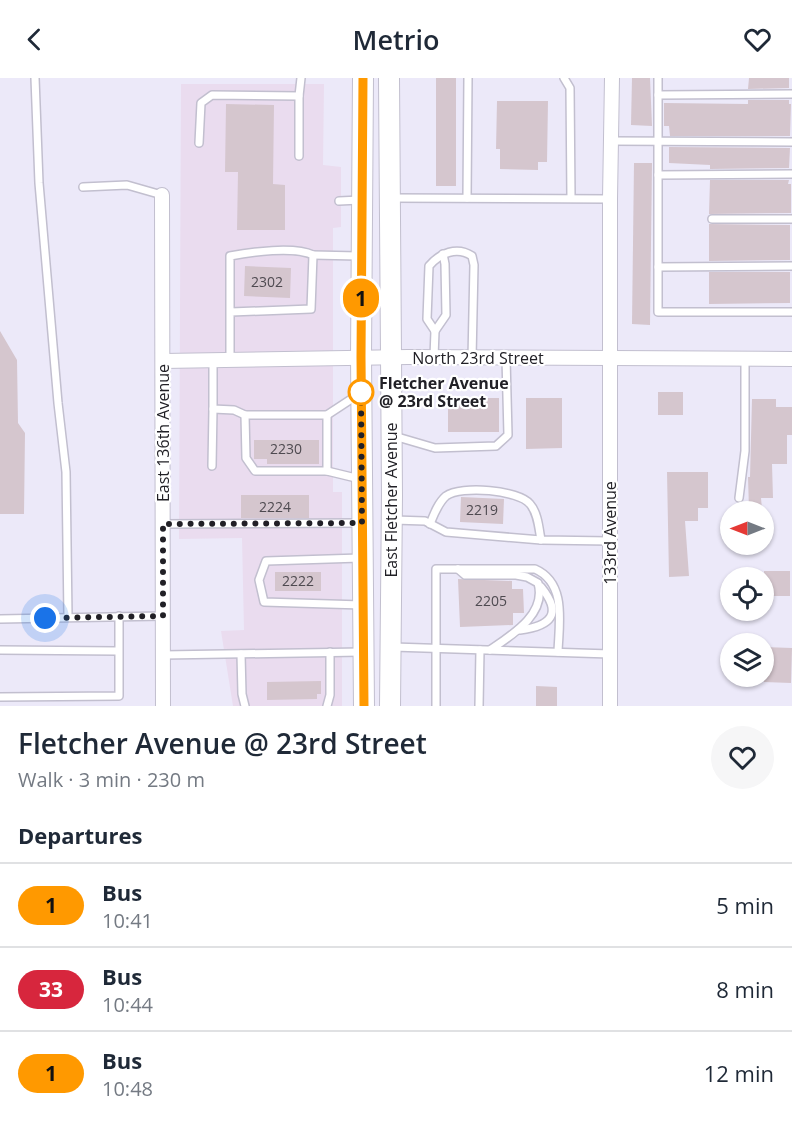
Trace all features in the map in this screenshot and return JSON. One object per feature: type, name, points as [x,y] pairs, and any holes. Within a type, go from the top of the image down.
[{"type":"main road","name":"East Fletcher Avenue","points":[[363,78],[361,392],[364,706]]},
{"type":"main road","name":"East Fletcher Avenue","points":[[389,78],[392,520],[390,706]]},
{"type":"street","name":"133rd Avenue","points":[[610,706],[612,78]]},
{"type":"street","name":"East 136th Avenue","points":[[162,195],[163,706]]},
{"type":"street","name":"North 23rd Street","points":[[163,361],[361,357],[792,359]]},
{"type":"lane","points":[[35,78],[44,240],[66,472],[68,617]]},
{"type":"lane","points":[[299,156],[301,78]]},
{"type":"lane","points":[[467,198],[468,78]]},
{"type":"lane","points":[[564,78],[570,88],[571,198]]},
{"type":"lane","points":[[658,78],[658,312],[792,312]]},
{"type":"lane","points":[[658,95],[792,94]]},
{"type":"lane","points":[[200,142],[201,103],[205,98],[212,96],[299,96]]},
{"type":"lane","points":[[611,141],[792,142]]},
{"type":"lane","points":[[658,175],[792,174]]},
{"type":"lane","points":[[82,187],[127,184],[162,195]]},
{"type":"lane","points":[[390,198],[610,198]]},
{"type":"lane","points":[[339,201],[363,200]]},
{"type":"lane","points":[[712,219],[792,219]]},
{"type":"lane","points":[[435,332],[427,319],[429,266],[443,254],[460,250],[472,256],[474,264],[472,358]]},
{"type":"lane","points":[[230,359],[230,256],[265,252],[306,252],[313,255],[362,256]]},
{"type":"lane","points":[[434,357],[435,332],[446,315],[443,254]]},
{"type":"lane","points":[[231,312],[311,309],[313,255]]},
{"type":"lane","points":[[658,267],[792,266]]},
{"type":"lane","points":[[391,435],[435,448],[496,446],[508,435],[506,358]]},
{"type":"lane","points":[[739,498],[745,451],[745,359]]},
{"type":"lane","points":[[212,466],[213,360]]},
{"type":"lane","points":[[213,409],[234,410],[245,415],[327,415],[361,392]]},
{"type":"lane","points":[[245,415],[246,458],[255,471],[327,471],[362,479]]},
{"type":"lane","points":[[327,415],[327,471]]},
{"type":"lane","points":[[430,524],[439,505],[451,493],[490,491],[529,502],[535,514],[541,540]]},
{"type":"lane","points":[[392,520],[425,521],[446,532],[541,540],[610,541]]},
{"type":"lane","points":[[163,524],[362,523]]},
{"type":"lane","points":[[363,558],[266,561],[259,579],[264,602],[363,605]]},
{"type":"lane","points":[[436,706],[436,569],[535,569],[546,574],[556,588],[559,606],[558,652]]},
{"type":"lane","points":[[458,569],[465,575],[527,577],[538,583],[550,598],[551,616],[547,622],[536,628],[520,630]]},
{"type":"lane","points":[[490,650],[520,630],[540,602],[541,593],[538,583]]},
{"type":"lane","points":[[0,697],[119,696],[117,651],[119,616]]},
{"type":"lane","points":[[0,619],[163,616]]},
{"type":"lane","points":[[390,647],[610,654]]},
{"type":"lane","points":[[0,650],[117,651]]},
{"type":"lane","points":[[479,706],[480,650]]},
{"type":"lane","points":[[163,655],[363,651]]},
{"type":"lane","points":[[327,706],[330,695],[330,652]]},
{"type":"lane","points":[[241,654],[242,694],[245,706]]},
{"type":"shaded area","points":[[181,84],[324,84],[323,165],[341,167],[341,227],[333,228],[333,492],[342,492],[342,706],[233,706],[221,631],[244,630],[242,538],[179,539]]},
{"type":"building","points":[[436,78],[456,78],[456,186],[436,186]]},
{"type":"building","points":[[632,78],[650,78],[652,126],[631,125]]},
{"type":"building","points":[[749,78],[789,78],[789,88],[748,89]]},
{"type":"building","points":[[748,100],[789,100],[791,104],[790,136],[670,136],[669,126],[664,126],[664,103],[748,104]]},
{"type":"building","points":[[497,101],[548,101],[547,162],[538,162],[538,170],[500,169],[500,149],[496,149]]},
{"type":"building","points":[[226,104],[274,105],[273,184],[285,185],[285,230],[237,230],[238,172],[225,172]]},
{"type":"building","points":[[669,147],[790,148],[789,168],[710,169],[710,165],[669,163]]},
{"type":"building","points":[[634,163],[652,163],[650,325],[632,324]]},
{"type":"building","points":[[710,180],[789,180],[791,213],[709,214]]},
{"type":"building","points":[[709,224],[790,225],[790,260],[709,261]]},
{"type":"building","points":[[245,266],[291,268],[290,298],[244,296]]},
{"type":"building","points":[[709,272],[790,272],[790,303],[709,304]]},
{"type":"building","points":[[0,331],[17,360],[18,423],[25,433],[24,514],[0,514]]},
{"type":"building","points":[[658,392],[683,392],[683,415],[658,415]]},
{"type":"building","points":[[448,398],[499,398],[499,432],[448,432]]},
{"type":"building","points":[[526,398],[562,398],[562,448],[526,449]]},
{"type":"building","points":[[752,399],[776,399],[776,407],[792,407],[792,435],[787,435],[787,464],[772,464],[773,498],[749,501],[748,477],[750,477]]},
{"type":"building","points":[[254,440],[319,440],[319,464],[267,464],[267,459],[254,459]]},
{"type":"building","points":[[667,472],[708,472],[708,508],[698,508],[698,521],[685,521],[689,576],[669,577]]},
{"type":"building","points":[[241,495],[309,495],[309,518],[241,518]]},
{"type":"building","points":[[461,497],[504,499],[503,524],[460,522]]},
{"type":"building","points":[[774,571],[790,571],[790,596],[774,596]]},
{"type":"building","points":[[275,572],[321,572],[321,591],[275,591]]},
{"type":"building","points":[[458,579],[512,581],[512,589],[523,589],[524,613],[513,613],[513,625],[460,627]]},
{"type":"building","points":[[774,647],[792,648],[791,683],[774,682]]},
{"type":"building","points":[[321,681],[321,694],[317,694],[317,699],[267,700],[267,682]]},
{"type":"building","points":[[536,686],[557,687],[557,706],[536,706]]},
{"type":"bus line","name":"1","points":[[363,78],[361,357],[364,706]]},
{"type":"place","name":"Fletcher Avenue @ 23rd Street","points":[[361,392]]},
{"type":"route","points":[[45,618],[163,616],[163,524],[362,523],[361,392]]}]
